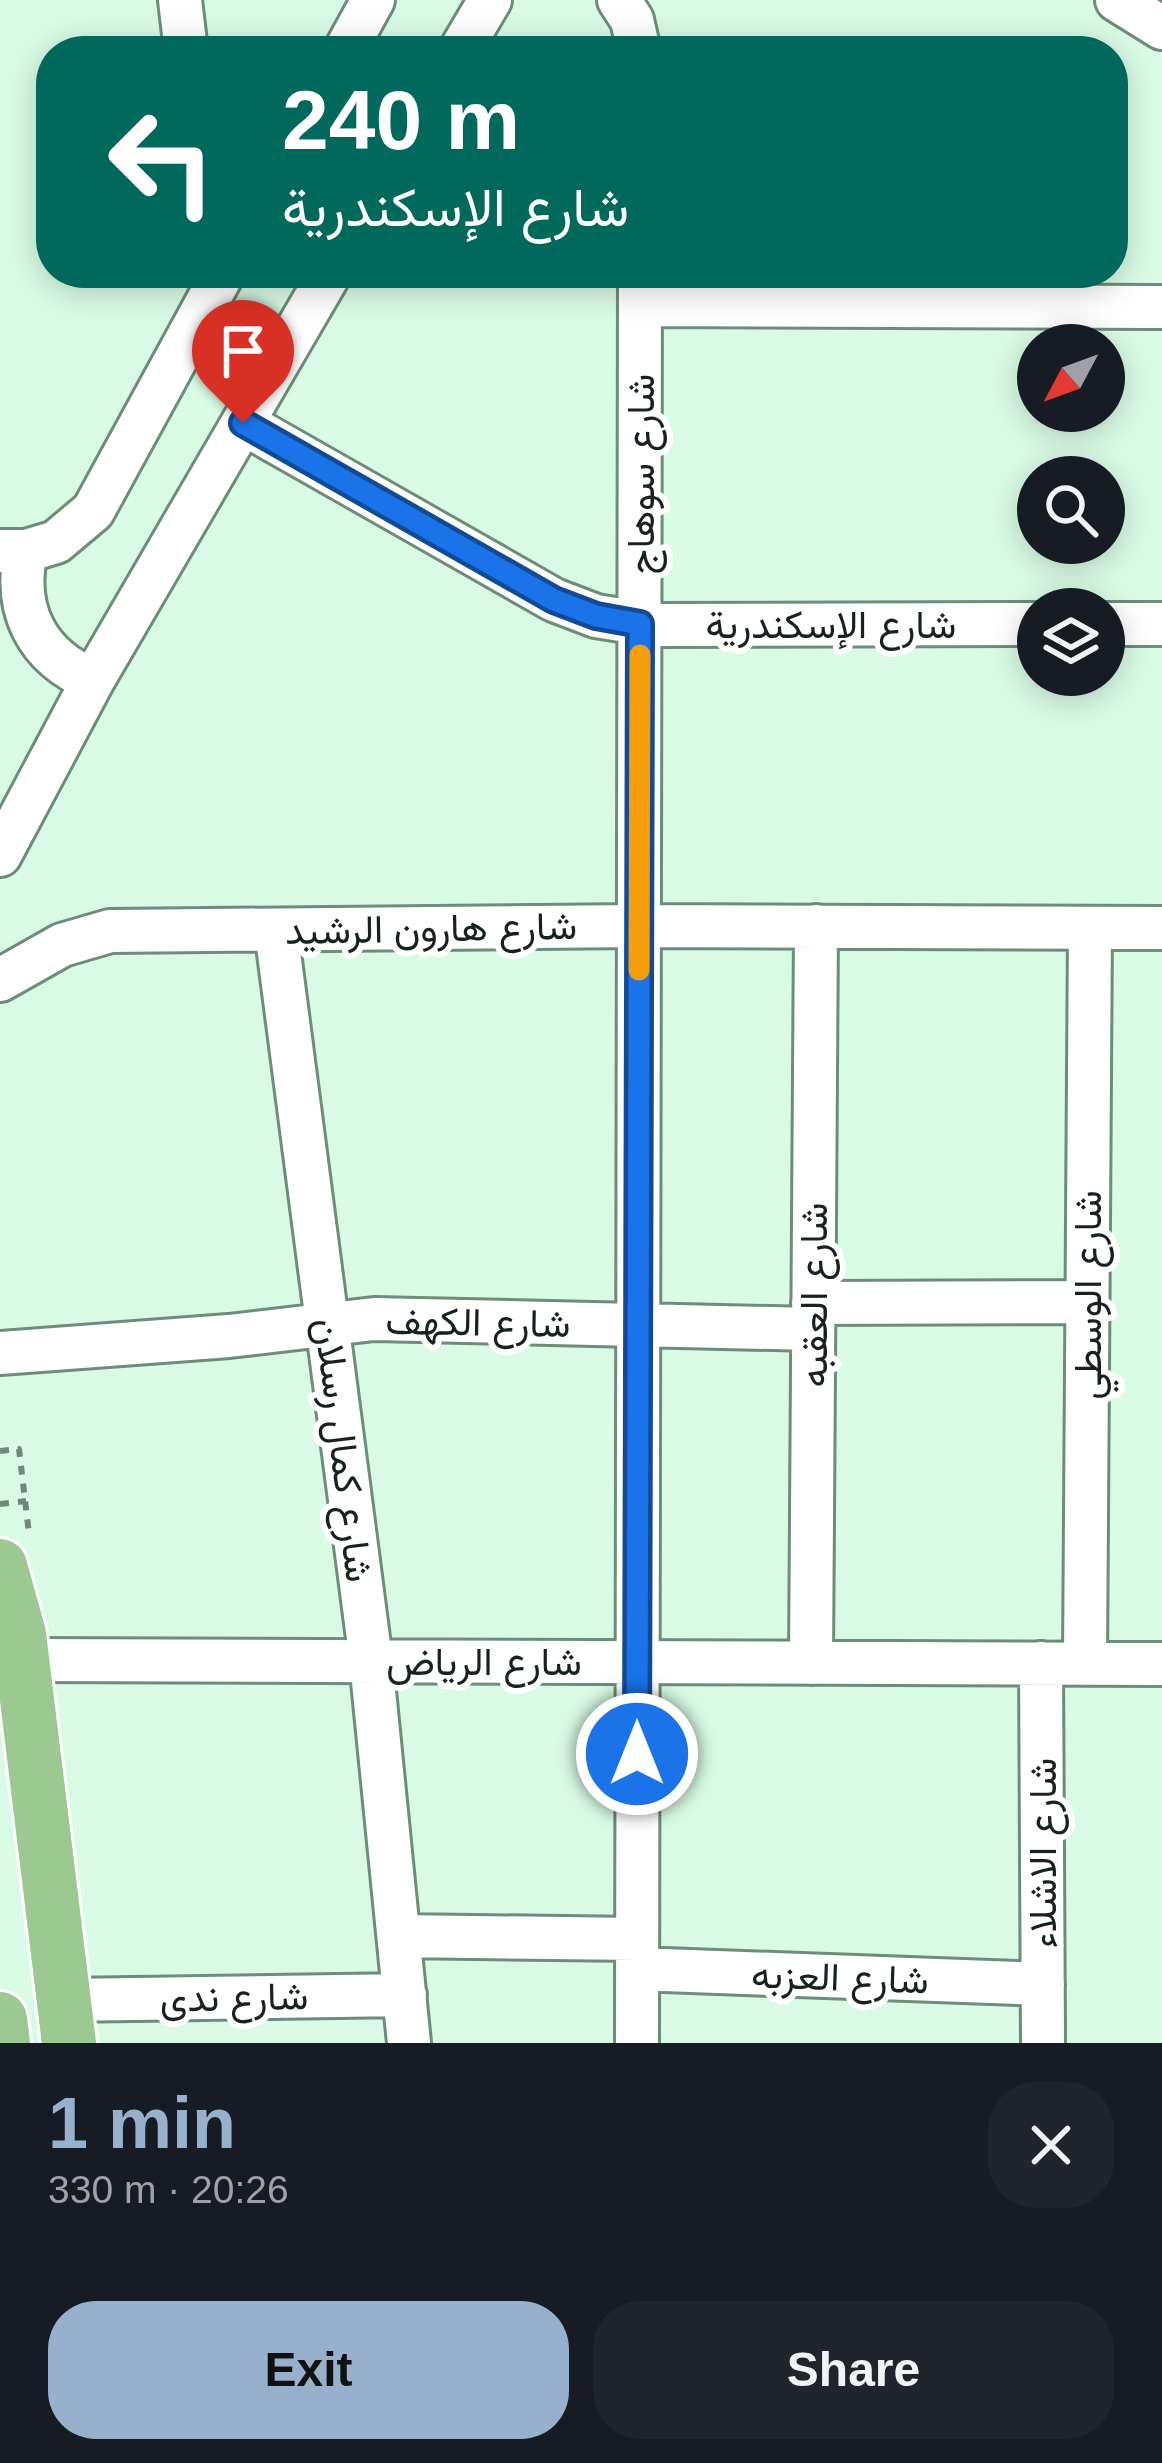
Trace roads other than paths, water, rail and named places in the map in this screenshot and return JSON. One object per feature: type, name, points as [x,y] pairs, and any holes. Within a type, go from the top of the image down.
[{"type":"main road","points":[[15,1551],[14,1609],[66,2021]]},
{"type":"main road","points":[[0,2020],[3,2043]]},
{"type":"street","points":[[180,0],[184,36]]},
{"type":"street","points":[[353,36],[373,0]]},
{"type":"street","points":[[469,36],[490,0]]},
{"type":"street","points":[[620,0],[636,36]]},
{"type":"street","points":[[1117,0],[1162,28]]},
{"type":"street","points":[[93,680],[61,664],[34,634],[13,550],[56,542],[93,511],[215,288]]},
{"type":"street","points":[[0,855],[93,680],[321,288]]},
{"type":"street","points":[[640,289],[1162,307]]},
{"type":"street","name":"شارع سوهاج","points":[[637,2043],[640,289]]},
{"type":"street","name":"شارع الإسكندرية","points":[[243,423],[554,600],[596,616],[640,624],[1017,624]]},
{"type":"street","points":[[1125,624],[1162,624]]},
{"type":"street","name":"شارع العقبه","points":[[811,1663],[816,926]]},
{"type":"street","name":"شارع الوسطي","points":[[1084,1664],[1090,928]]},
{"type":"street","name":"شارع هارون الرشيد","points":[[0,980],[62,944],[110,931],[1162,928]]},
{"type":"street","name":"شارع كمال رسلان","points":[[276,929],[371,1661],[410,2043]]},
{"type":"street","name":"شارع الكهف","points":[[0,1353],[389,1319],[638,1325],[1087,1302]]},
{"type":"street","name":"شارع الرياض","points":[[22,1660],[1162,1664]]},
{"type":"street","name":"شارع الاشلاء","points":[[1041,1664],[1043,2043]]},
{"type":"street","points":[[399,1936],[637,1954]]},
{"type":"street","name":"شارع العزبه","points":[[637,1954],[1043,1984]]},
{"type":"street","name":"شارع ندى","points":[[66,2021],[404,1995]]}]
